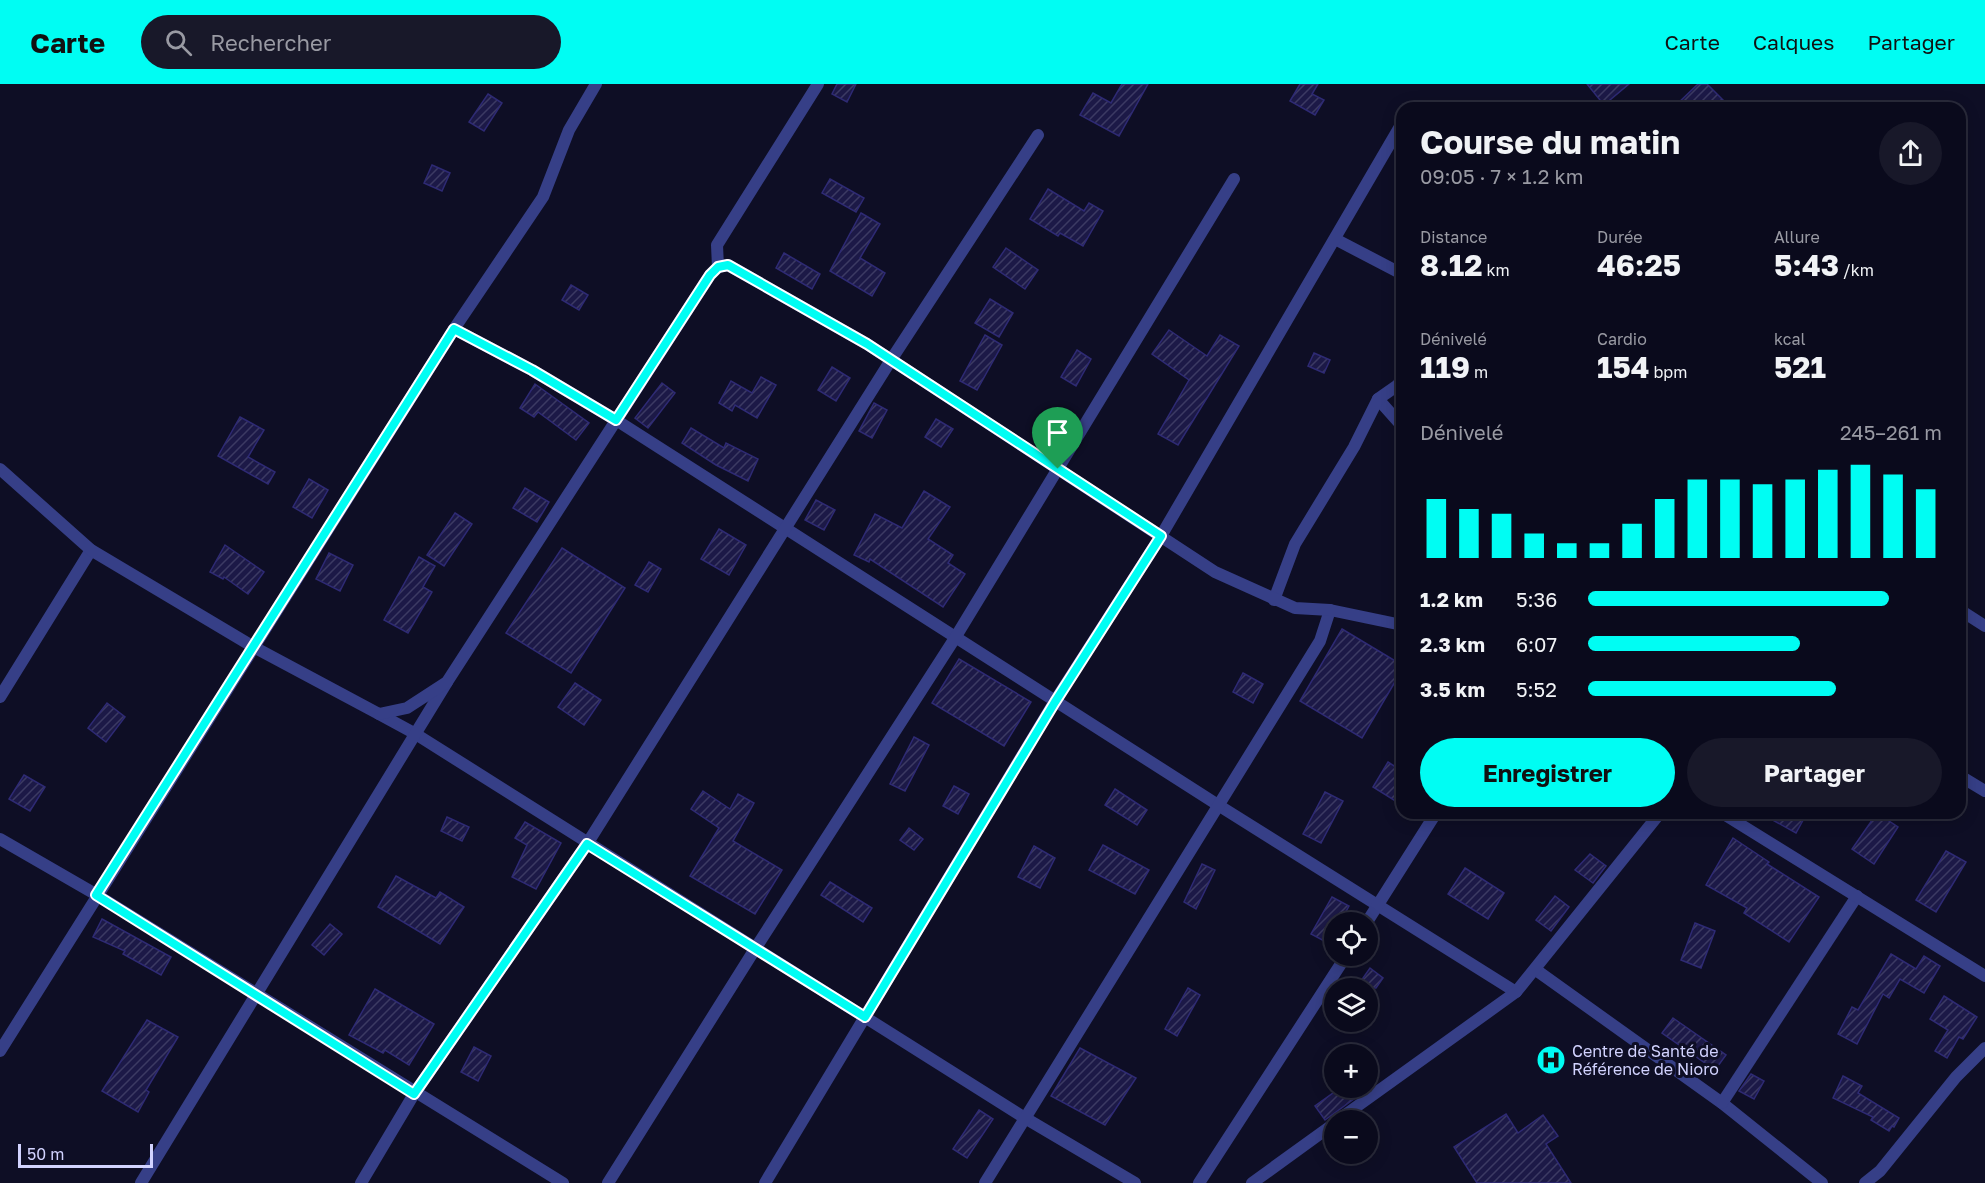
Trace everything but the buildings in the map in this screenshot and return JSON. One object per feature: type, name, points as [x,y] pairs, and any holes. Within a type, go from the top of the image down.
[{"type":"street","points":[[0,1051],[252,646],[454,329],[543,197],[569,130],[596,84]]},
{"type":"street","points":[[718,267],[717,245],[818,84]]},
{"type":"street","points":[[765,1183],[1055,702],[1161,536],[1396,133]]},
{"type":"street","points":[[361,1183],[414,1094],[587,844],[787,530],[891,360],[1038,135]]},
{"type":"street","points":[[608,1183],[754,949],[956,638],[1234,178]]},
{"type":"street","points":[[1335,238],[1396,271]]},
{"type":"street","points":[[141,1183],[414,733],[710,275],[718,267],[728,265],[891,360],[1215,572],[1295,608],[1330,610],[1396,624]]},
{"type":"street","points":[[454,329],[532,370],[616,420],[1218,806],[1516,992]]},
{"type":"street","points":[[1274,600],[1295,544],[1354,447],[1378,399],[1396,386]]},
{"type":"street","points":[[1378,399],[1396,419]]},
{"type":"street","points":[[0,469],[91,550],[252,646],[414,733],[754,949],[1135,1183]]},
{"type":"street","points":[[0,697],[91,550]]},
{"type":"street","points":[[985,1183],[1320,641],[1330,610]]},
{"type":"street","points":[[1966,614],[1985,626]]},
{"type":"street","points":[[379,714],[407,708],[447,682]]},
{"type":"street","points":[[1966,780],[1985,791]]},
{"type":"street","points":[[1373,912],[1432,819]]},
{"type":"street","points":[[1354,1110],[1516,992],[1655,819]]},
{"type":"street","points":[[1732,819],[1985,975]]},
{"type":"street","points":[[0,839],[96,895],[414,1094],[563,1183]]},
{"type":"street","points":[[1722,1104],[1857,896]]},
{"type":"street","points":[[1199,1183],[1340,966]]},
{"type":"street","points":[[1536,970],[1722,1104],[1822,1183]]},
{"type":"street","points":[[1865,1183],[1880,1171],[1956,1077],[1985,1048]]},
{"type":"street","points":[[1252,1183],[1324,1131]]},
{"type":"place","name":"Centre de Santé de Référence de Nioro","points":[[1551,1060]]},
{"type":"route","points":[[728,265],[867,344],[1058,469],[1161,536],[1055,702],[865,1017],[587,844],[414,1094],[96,895],[454,329],[532,370],[616,420],[710,275],[718,267],[728,265]]}]
